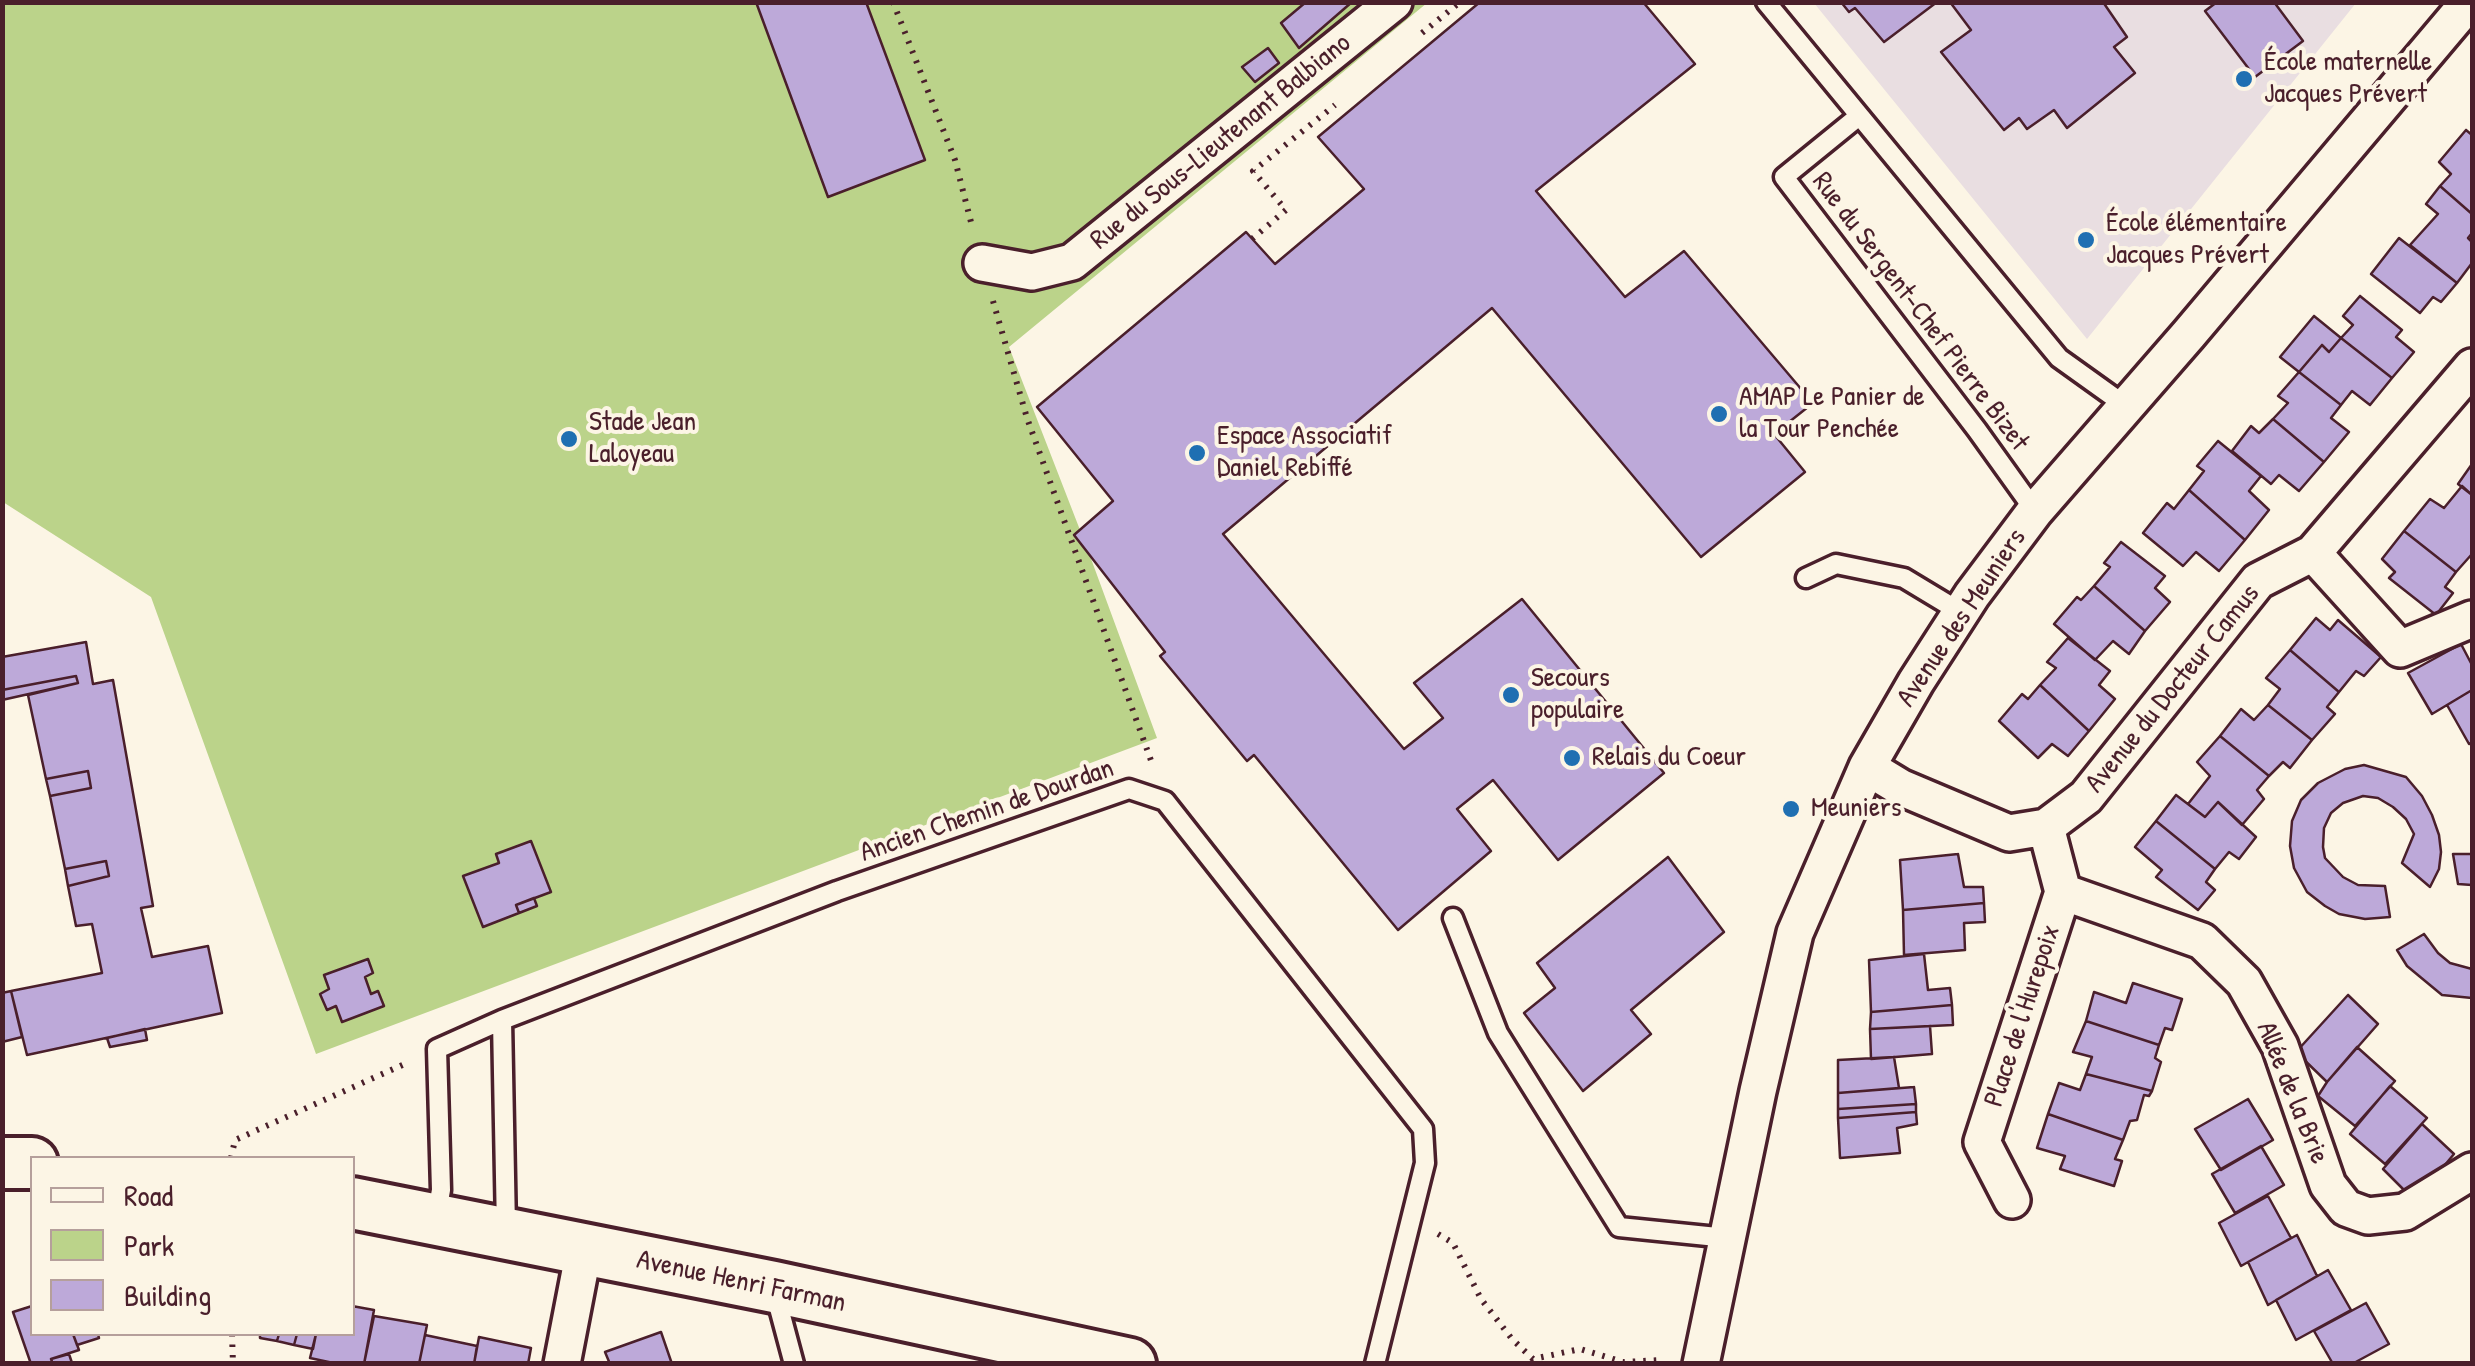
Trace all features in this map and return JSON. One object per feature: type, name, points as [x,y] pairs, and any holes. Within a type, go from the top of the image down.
[{"type":"street","name":"Rue du Sous-Lieutenant Balbiano","points":[[982,263],[1032,272],[1072,262],[1394,2]]},
{"type":"street","name":"Avenue des Meuniers","points":[[1701,1361],[1795,934],[1866,768],[1916,682],[2035,511],[2467,4]]},
{"type":"street","name":"Avenue du Docteur Camus","points":[[2046,827],[2086,797],[2258,581],[2313,554],[2472,367]]},
{"type":"street","points":[[2313,554],[2400,649],[2472,619]]},
{"type":"street","points":[[1866,768],[1900,787],[2009,832],[2046,827]]},
{"type":"street","name":"Place de l'Hurepoix","points":[[2012,1200],[1982,1142],[2063,892],[2046,827]]},
{"type":"street","name":"Allée de la Brie","points":[[2063,892],[2202,941],[2244,982],[2280,1046],[2328,1185],[2346,1208],[2368,1216],[2405,1212],[2472,1172]]},
{"type":"street","points":[[2,1163],[30,1163]]},
{"type":"street","name":"Avenue Henri Farman","points":[[355,1204],[774,1288],[1008,1345],[1130,1364]]},
{"type":"street","points":[[562,1364],[584,1250]]},
{"type":"lane","points":[[1766,2],[2059,358],[2126,406]]},
{"type":"lane","name":"Rue du Sergent-Chef Pierre Bizet","points":[[1859,116],[1784,177],[2035,511]]},
{"type":"lane","points":[[1806,578],[1836,564],[1904,578],[1962,613]]},
{"type":"lane","name":"Ancien Chemin de Dourdan","points":[[437,1050],[502,1020],[837,891],[1129,789],[1165,800]]},
{"type":"lane","points":[[1165,800],[1423,1129],[1425,1164],[1375,1364]]},
{"type":"lane","points":[[1453,918],[1498,1033],[1619,1227],[1727,1238]]},
{"type":"lane","points":[[502,1020],[506,1236]]},
{"type":"lane","points":[[436,1220],[442,1190],[437,1050]]},
{"type":"lane","points":[[774,1288],[794,1364]]},
{"type":"path","points":[[893,2],[955,160],[1027,418],[1165,800]]},
{"type":"path","points":[[1416,39],[1460,2]]},
{"type":"path","points":[[1252,238],[1286,210],[1253,171],[1342,99]]},
{"type":"path","points":[[231,1156],[236,1140],[437,1050]]},
{"type":"path","points":[[1412,1218],[1452,1243],[1481,1299],[1532,1359],[1580,1349],[1624,1362],[1701,1361]]},
{"type":"path","points":[[232,1336],[233,1364]]},
{"type":"shaded area","name":"École élémentaire Jacques Prévert","points":[[1814,3],[2356,3],[2087,339]]},
{"type":"green space","name":"Stade Jean Laloyeau","points":[[2,3],[1427,3],[1009,347],[1080,530],[1074,535],[1090,556],[1157,738],[316,1054],[151,597],[3,502]]},
{"type":"building","points":[[756,2],[866,2],[925,160],[828,197]]},
{"type":"building","points":[[1306,2],[1352,2],[1299,48],[1281,23]]},
{"type":"building","name":"Espace Associatif Daniel Rebiffé","points":[[1480,2],[1643,2],[1695,64],[1536,191],[1625,297],[1684,251],[1813,403],[1774,434],[1805,472],[1701,557],[1492,308],[1223,534],[1404,749],[1443,718],[1414,683],[1522,599],[1664,773],[1558,860],[1493,780],[1457,809],[1491,851],[1398,930],[1254,755],[1247,761],[1160,656],[1165,652],[1074,535],[1113,501],[1037,407],[1246,232],[1275,264],[1364,189],[1318,137]]},
{"type":"building","points":[[1841,2],[1937,2],[1884,42],[1855,8],[1849,12]]},
{"type":"building","points":[[1950,2],[2103,2],[2127,37],[2114,47],[2135,73],[2067,128],[2054,110],[2027,129],[2019,118],[2004,130],[1941,52],[1971,30]]},
{"type":"building","points":[[2217,2],[2274,2],[2303,41],[2255,77],[2205,11]]},
{"type":"building","points":[[1268,48],[1279,63],[1255,82],[1242,67]]},
{"type":"building","points":[[2466,130],[2472,135],[2472,214],[2440,186],[2451,174],[2439,162]]},
{"type":"building","points":[[2440,186],[2472,214],[2472,233],[2468,238],[2472,242],[2472,263],[2457,283],[2410,245],[2438,214],[2426,204]]},
{"type":"building","points":[[2399,238],[2457,283],[2441,302],[2433,297],[2420,313],[2371,274]]},
{"type":"building","points":[[2360,296],[2402,330],[2396,337],[2414,352],[2392,378],[2341,338],[2353,325],[2343,316]]},
{"type":"building","points":[[2314,316],[2341,338],[2329,352],[2322,345],[2299,372],[2280,357]]},
{"type":"building","points":[[2341,338],[2392,378],[2370,405],[2352,391],[2341,405],[2299,372],[2322,345],[2329,352]]},
{"type":"building","points":[[2299,372],[2341,405],[2331,418],[2349,432],[2324,462],[2273,419],[2288,403],[2278,396]]},
{"type":"building","points":[[2273,419],[2324,462],[2299,491],[2279,475],[2271,484],[2232,451],[2251,426],[2259,433]]},
{"type":"building","points":[[2218,441],[2261,476],[2249,491],[2269,510],[2245,540],[2189,490],[2204,471],[2197,466]]},
{"type":"building","points":[[2472,464],[2472,495],[2458,484]]},
{"type":"building","points":[[2462,486],[2472,495],[2472,554],[2456,572],[2404,531],[2430,499],[2444,508]]},
{"type":"building","points":[[2189,490],[2245,540],[2219,571],[2196,552],[2183,566],[2143,533],[2167,503],[2174,509]]},
{"type":"building","points":[[2404,531],[2456,572],[2445,587],[2453,593],[2436,615],[2389,578],[2395,572],[2382,559]]},
{"type":"building","points":[[2121,542],[2165,576],[2155,588],[2170,602],[2145,631],[2094,586],[2110,567],[2104,563]]},
{"type":"building","points":[[2094,586],[2145,631],[2129,654],[2113,641],[2095,660],[2054,624],[2077,597],[2081,600]]},
{"type":"building","points":[[2316,618],[2330,630],[2338,620],[2381,657],[2364,676],[2356,671],[2339,692],[2290,650]]},
{"type":"building","points":[[2068,638],[2110,671],[2099,685],[2115,699],[2089,731],[2040,685],[2056,668],[2047,662]]},
{"type":"building","points":[[86,642],[93,684],[113,680],[153,906],[141,908],[152,957],[208,946],[222,1013],[27,1055],[11,991],[102,973],[92,924],[76,926],[68,886],[109,876],[106,861],[65,869],[50,796],[91,788],[88,771],[46,779],[28,695],[78,683],[76,676],[2,690],[2,657]]},
{"type":"building","points":[[2461,644],[2472,665],[2472,690],[2432,714],[2408,673]]},
{"type":"building","points":[[2290,650],[2339,692],[2327,707],[2335,714],[2312,740],[2268,705],[2280,689],[2266,678]]},
{"type":"building","points":[[76,676],[78,683],[2,700],[2,690]]},
{"type":"building","points":[[2040,685],[2089,731],[2068,756],[2052,744],[2038,758],[1999,721],[2022,694],[2028,699]]},
{"type":"building","points":[[2472,690],[2472,743],[2469,744],[2447,705]]},
{"type":"building","points":[[2268,705],[2312,740],[2290,768],[2283,762],[2269,776],[2220,736],[2241,709],[2254,720]]},
{"type":"building","points":[[2220,736],[2269,776],[2257,790],[2264,799],[2242,825],[2218,802],[2205,817],[2188,804],[2210,776],[2197,762]]},
{"type":"building","points":[[2364,765],[2406,777],[2422,796],[2439,835],[2439,869],[2430,887],[2402,863],[2414,834],[2393,807],[2378,798],[2363,796],[2343,803],[2331,813],[2324,828],[2325,858],[2343,877],[2358,885],[2385,886],[2390,917],[2365,919],[2339,914],[2325,906],[2307,892],[2294,868],[2290,846],[2292,821],[2301,800],[2318,783],[2345,769]]},
{"type":"building","points":[[88,771],[91,788],[50,796],[46,779]]},
{"type":"building","points":[[2176,795],[2205,817],[2218,802],[2256,837],[2239,859],[2229,852],[2215,869],[2156,821]]},
{"type":"building","points":[[2156,821],[2215,869],[2206,882],[2215,890],[2198,910],[2156,877],[2162,870],[2135,847]]},
{"type":"building","points":[[531,841],[551,892],[516,905],[519,913],[483,927],[463,876],[499,863],[496,854]]},
{"type":"building","points":[[1958,854],[1964,887],[1983,887],[1984,903],[1903,910],[1900,860]]},
{"type":"building","points":[[2453,854],[2472,854],[2472,885],[2458,884]]},
{"type":"building","points":[[1668,857],[1724,932],[1631,1010],[1651,1034],[1583,1091],[1524,1013],[1555,988],[1537,963]]},
{"type":"building","points":[[106,861],[109,876],[68,886],[65,869]]},
{"type":"building","points":[[534,898],[537,906],[519,913],[516,905]]},
{"type":"building","points":[[1984,903],[1985,922],[1964,923],[1965,950],[1904,955],[1903,910]]},
{"type":"building","points":[[2424,934],[2450,963],[2472,969],[2472,998],[2442,995],[2407,966],[2397,950]]},
{"type":"building","points":[[1924,954],[1928,990],[1950,988],[1952,1005],[1871,1012],[1869,960]]},
{"type":"building","points":[[368,959],[373,973],[365,977],[371,994],[378,991],[384,1006],[342,1022],[336,1006],[327,1010],[320,994],[329,989],[324,975]]},
{"type":"building","points":[[2133,983],[2182,999],[2172,1030],[2165,1028],[2159,1045],[2086,1021],[2094,992],[2126,1003]]},
{"type":"building","points":[[11,991],[22,1037],[2,1042],[2,993]]},
{"type":"building","points":[[2348,995],[2378,1024],[2327,1082],[2296,1052]]},
{"type":"building","points":[[1952,1005],[1953,1025],[1870,1029],[1871,1012]]},
{"type":"building","points":[[2086,1021],[2159,1045],[2155,1058],[2161,1062],[2152,1091],[2086,1074],[2092,1057],[2073,1052]]},
{"type":"building","points":[[1930,1026],[1932,1054],[1871,1059],[1870,1029]]},
{"type":"building","points":[[145,1029],[147,1040],[110,1047],[107,1038]]},
{"type":"building","points":[[2357,1047],[2395,1081],[2355,1126],[2318,1096]]},
{"type":"building","points":[[1894,1057],[1899,1088],[1838,1093],[1838,1060]]},
{"type":"building","points":[[2086,1074],[2152,1091],[2149,1096],[2144,1095],[2137,1120],[2130,1121],[2123,1140],[2048,1114],[2059,1083],[2080,1090]]},
{"type":"building","points":[[2390,1086],[2427,1118],[2385,1164],[2350,1134]]},
{"type":"building","points":[[1914,1087],[1916,1104],[1838,1109],[1838,1093]]},
{"type":"building","points":[[2248,1099],[2273,1140],[2221,1170],[2195,1129]]},
{"type":"building","points":[[1916,1104],[1916,1112],[1838,1118],[1838,1109]]},
{"type":"building","points":[[1916,1112],[1917,1124],[1897,1128],[1900,1153],[1840,1158],[1838,1118]]},
{"type":"building","points":[[2048,1114],[2123,1140],[2115,1159],[2122,1161],[2114,1186],[2060,1169],[2065,1156],[2037,1148]]},
{"type":"building","points":[[2422,1124],[2454,1154],[2415,1201],[2383,1169]]},
{"type":"building","points":[[2261,1146],[2284,1185],[2235,1213],[2212,1174]]},
{"type":"building","points":[[2268,1196],[2291,1238],[2241,1266],[2219,1223]]},
{"type":"building","points":[[2297,1235],[2317,1276],[2268,1305],[2248,1262]]},
{"type":"building","points":[[2328,1270],[2351,1310],[2296,1340],[2276,1300]]},
{"type":"building","points":[[2366,1303],[2389,1344],[2352,1364],[2333,1364],[2314,1331]]},
{"type":"building","points":[[30,1307],[30,1336],[74,1336],[79,1350],[51,1359],[53,1364],[31,1364],[13,1312]]},
{"type":"building","points":[[355,1307],[374,1310],[364,1364],[310,1358],[316,1336],[355,1336]]},
{"type":"building","points":[[374,1316],[427,1325],[419,1364],[364,1364]]},
{"type":"building","points":[[661,1332],[672,1364],[610,1364],[605,1352]]},
{"type":"building","points":[[425,1335],[477,1346],[474,1364],[419,1364]]},
{"type":"building","points":[[74,1336],[98,1336],[99,1338],[77,1345]]},
{"type":"building","points":[[260,1336],[278,1336],[277,1341]]},
{"type":"building","points":[[278,1336],[296,1336],[294,1345],[277,1341]]},
{"type":"building","points":[[296,1336],[316,1336],[313,1349],[294,1345]]},
{"type":"building","points":[[479,1337],[531,1348],[528,1364],[474,1364]]},
{"type":"building","points":[[69,1354],[72,1363],[53,1364],[51,1359]]},
{"type":"place","name":"École maternelle Jacques Prévert","points":[[2244,79]]},
{"type":"place","name":"École élémentaire Jacques Prévert","points":[[2086,240]]},
{"type":"place","name":"AMAP Le Panier de la Tour Penchée","points":[[1719,414]]},
{"type":"place","name":"Stade Jean Laloyeau","points":[[569,439]]},
{"type":"place","name":"Espace Associatif Daniel Rebiffé","points":[[1197,453]]},
{"type":"place","name":"Secours populaire","points":[[1511,695]]},
{"type":"place","name":"Relais du Coeur","points":[[1572,758]]},
{"type":"place","name":"Meuniers","points":[[1791,809]]}]
